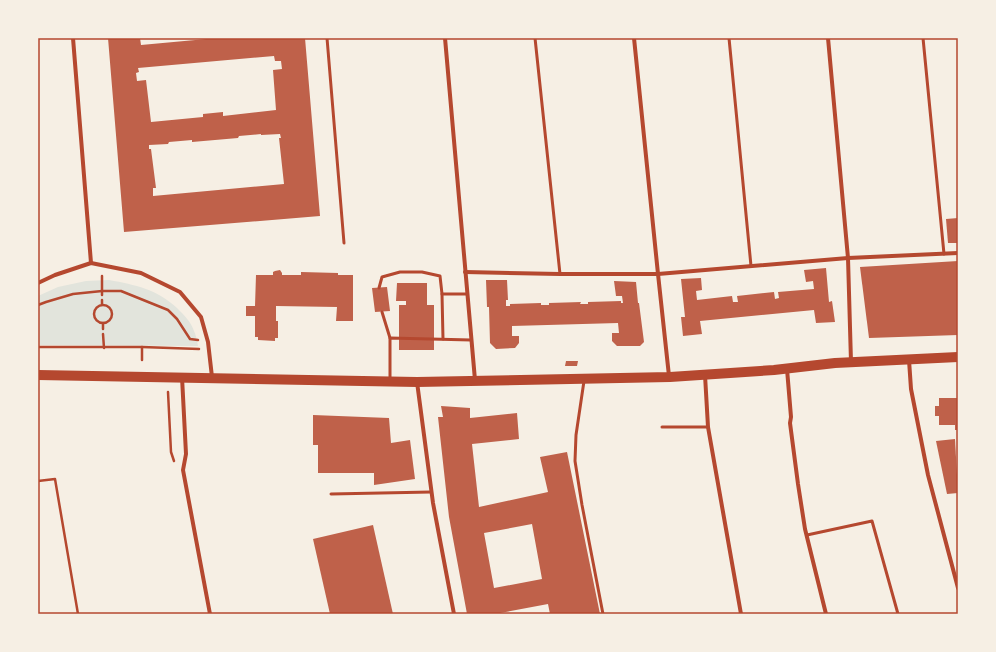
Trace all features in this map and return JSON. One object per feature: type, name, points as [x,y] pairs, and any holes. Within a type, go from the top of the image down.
[{"type":"main road","points":[[38,375],[417,382],[670,378],[787,369],[829,363],[958,357]]},
{"type":"street","points":[[73,38],[91,263]]},
{"type":"street","points":[[445,38],[475,381]]},
{"type":"street","points":[[634,38],[670,378]]},
{"type":"street","points":[[828,38],[848,258],[851,362]]},
{"type":"street","points":[[465,272],[658,274],[848,258],[958,253]]},
{"type":"street","points":[[38,283],[55,275],[91,263],[141,273],[180,292],[202,317],[210,349],[212,378]]},
{"type":"street","points":[[909,359],[911,389],[923,452],[940,523],[958,588]]},
{"type":"street","points":[[787,369],[791,417],[790,423],[798,484],[807,535],[826,614]]},
{"type":"street","points":[[705,376],[708,427],[741,614]]},
{"type":"street","points":[[182,378],[186,454],[183,470],[210,614]]},
{"type":"street","points":[[417,382],[432,503],[454,614]]},
{"type":"lane","points":[[327,38],[344,243]]},
{"type":"lane","points":[[535,38],[560,274]]},
{"type":"lane","points":[[729,38],[751,266]]},
{"type":"lane","points":[[923,38],[944,254]]},
{"type":"lane","points":[[379,288],[382,277],[400,272],[422,272],[440,276],[443,339]]},
{"type":"lane","points":[[442,294],[467,294]]},
{"type":"lane","points":[[382,312],[390,338],[390,381]]},
{"type":"lane","points":[[390,338],[471,340]]},
{"type":"lane","points":[[584,379],[576,435],[575,461],[603,614]]},
{"type":"lane","points":[[662,427],[708,427]]},
{"type":"lane","points":[[331,494],[431,492]]},
{"type":"lane","points":[[807,535],[872,521],[898,614]]},
{"type":"path","points":[[102,279],[102,295]]},
{"type":"path","points":[[38,305],[73,294],[121,291],[168,310],[190,339],[208,342]]},
{"type":"path","points":[[102,304],[110,307],[112,313],[110,319],[103,323],[97,321],[93,313],[96,307],[102,304]]},
{"type":"path","points":[[103,323],[103,329]]},
{"type":"path","points":[[103,334],[104,348]]},
{"type":"path","points":[[38,347],[142,347],[210,349]]},
{"type":"path","points":[[142,347],[142,360]]},
{"type":"path","points":[[168,392],[171,452],[174,461]]},
{"type":"path","points":[[38,481],[55,479],[78,614]]},
{"type":"shaded area","points":[[109,280],[145,289],[161,296],[185,316],[193,328],[198,346],[38,345],[38,296],[58,287],[86,281]]},
{"type":"building","points":[[108,38],[140,38],[141,45],[217,38],[305,38],[320,216],[124,232]],"holes":[[[274,56],[275,61],[281,61],[282,69],[273,70],[276,110],[223,116],[223,112],[203,114],[203,117],[151,122],[146,80],[137,81],[136,73],[139,72],[138,68]],[[280,134],[281,138],[279,138],[284,184],[153,196],[153,188],[156,188],[151,149],[149,149],[149,145],[168,144],[169,142],[192,140],[192,142],[238,138],[239,136]]]},
{"type":"building","points":[[958,218],[958,243],[948,243],[946,219]]},
{"type":"building","points":[[958,261],[958,335],[869,338],[860,267]]},
{"type":"building","points":[[826,268],[829,302],[832,301],[835,322],[816,323],[814,310],[700,321],[702,334],[683,336],[681,317],[685,317],[681,279],[701,278],[702,290],[696,291],[697,300],[732,296],[733,302],[738,302],[737,296],[774,292],[775,299],[779,298],[778,292],[814,289],[813,281],[806,282],[804,270]]},
{"type":"building","points":[[280,270],[282,275],[301,275],[301,272],[353,275],[353,321],[336,321],[337,307],[276,306],[278,338],[275,338],[275,341],[258,340],[258,337],[255,337],[255,316],[246,316],[246,306],[255,306],[256,275],[273,275],[273,272]]},
{"type":"building","points":[[486,280],[507,280],[508,300],[506,300],[506,306],[510,306],[510,304],[541,303],[541,305],[549,305],[549,303],[581,302],[580,304],[588,304],[588,302],[621,301],[621,303],[623,303],[622,296],[616,296],[614,281],[636,282],[644,342],[640,346],[617,346],[612,341],[612,333],[619,333],[618,323],[512,326],[512,336],[519,336],[519,343],[515,348],[496,349],[490,343],[489,307],[487,307]]},
{"type":"building","points":[[397,283],[427,283],[427,305],[434,305],[434,350],[399,350],[399,305],[406,305],[406,301],[396,301]]},
{"type":"building","points":[[387,287],[390,311],[375,312],[372,288]]},
{"type":"building","points":[[566,361],[578,361],[577,366],[565,366]]},
{"type":"building","points":[[939,398],[958,398],[958,430],[955,430],[955,425],[939,425],[939,416],[935,416],[935,406],[939,406]]},
{"type":"building","points":[[441,406],[470,408],[470,418],[517,413],[519,439],[472,444],[479,507],[548,492],[540,457],[567,452],[600,614],[550,614],[548,604],[500,614],[467,614],[449,517],[438,417],[443,417]],"holes":[[[532,524],[542,579],[494,588],[484,533]]]},
{"type":"building","points":[[313,415],[389,418],[391,443],[410,440],[415,479],[374,485],[374,473],[318,473],[318,445],[313,445]]},
{"type":"building","points":[[955,439],[958,493],[947,494],[936,441]]},
{"type":"building","points":[[373,525],[393,614],[330,614],[313,539]]}]
